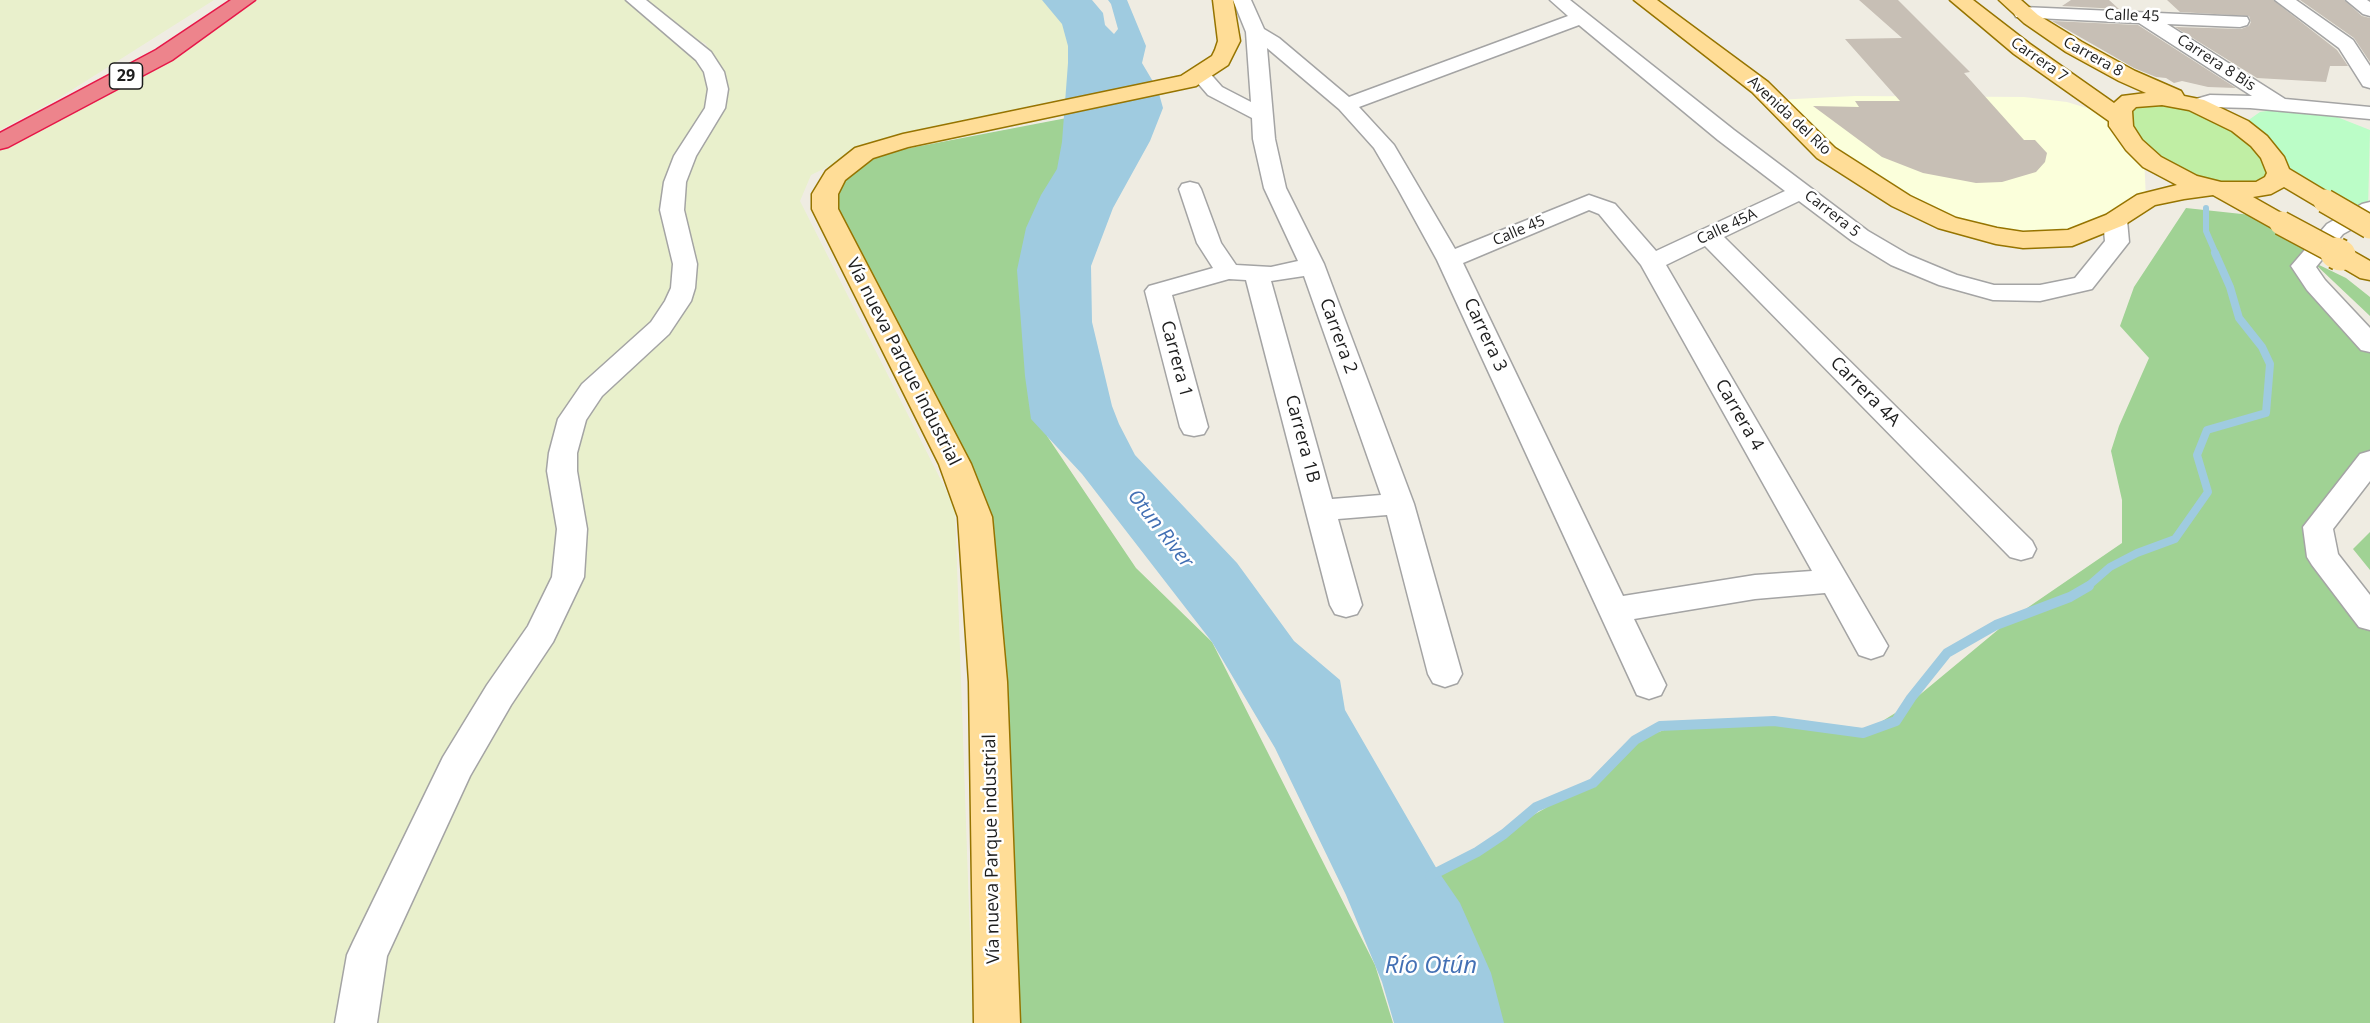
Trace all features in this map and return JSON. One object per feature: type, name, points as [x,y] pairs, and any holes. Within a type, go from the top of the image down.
[{"type":"highway","name":"29","points":[[0,142],[155,60],[220,19],[245,0]]},
{"type":"main road","name":"Vía nueva Parque industrial","points":[[997,1023],[988,682],[975,516],[955,464],[825,209],[825,194],[843,168],[864,153],[903,141],[1194,78],[1220,60],[1229,41],[1223,0]]},
{"type":"main road","name":"Avenida del Río","points":[[1644,0],[1760,87],[1826,153],[1872,184],[1922,212],[1971,230],[2023,240],[2072,238],[2115,220],[2146,200],[2184,191],[2217,188]]},
{"type":"main road","name":"Carrera 7","points":[[1960,0],[2022,49],[2120,118]]},
{"type":"main road","name":"Carrera 8","points":[[2016,6],[2047,30],[2094,58],[2240,126],[2266,149],[2279,173]]},
{"type":"main road","points":[[2190,103],[2162,98],[2135,100],[2122,106],[2121,126],[2144,155],[2176,176],[2217,188],[2370,272]]},
{"type":"main road","points":[[2144,155],[2146,200]]},
{"type":"main road","points":[[2217,188],[2262,189],[2276,181],[2279,173],[2370,227]]},
{"type":"street","points":[[356,1023],[367,955],[375,937],[456,768],[540,633],[568,577],[572,529],[562,471],[563,453],[572,419],[592,390],[660,328],[678,302],[683,288],[685,264],[672,210],[675,182],[685,156],[715,108],[718,89],[714,72],[704,56],[635,0]]},
{"type":"street","name":"Carrera 2","points":[[1242,0],[1256,32],[1264,139],[1275,188],[1312,264],[1399,504],[1445,674]]},
{"type":"street","name":"Carrera 5","points":[[1559,0],[1726,135],[1860,236],[1900,260],[1948,280],[1993,292],[2040,293],[2083,284],[2117,242],[2115,220]]},
{"type":"street","name":"Carrera 8 Bis","points":[[2125,0],[2142,16],[2289,106]]},
{"type":"street","points":[[2284,0],[2346,44],[2370,82]]},
{"type":"street","points":[[2355,0],[2370,10]]},
{"type":"street","name":"Calle 45","points":[[2016,6],[2240,21]]},
{"type":"street","points":[[1346,105],[1581,18]]},
{"type":"street","name":"Carrera 3","points":[[1256,32],[1280,49],[1346,105],[1383,145],[1449,261],[1649,685]]},
{"type":"street","points":[[1194,78],[1229,100],[1263,115]]},
{"type":"street","points":[[2190,103],[2210,101],[2370,113]]},
{"type":"street","points":[[2240,126],[2260,112],[2289,106],[2354,121],[2370,128]]},
{"type":"street","points":[[1190,189],[1209,243],[1228,272],[1257,274],[1294,271],[1312,264]]},
{"type":"street","name":"Calle 45A","points":[[1652,262],[1803,191]]},
{"type":"street","name":"Calle 45","points":[[1449,261],[1589,202]]},
{"type":"street","name":"Carrera 4","points":[[1589,202],[1607,209],[1652,262],[1871,646]]},
{"type":"street","points":[[2370,209],[2335,230],[2303,266],[2316,285],[2370,344]]},
{"type":"street","name":"Carrera 4A","points":[[1709,236],[2021,549]]},
{"type":"street","name":"Carrera 1","points":[[1194,427],[1158,291],[1228,272]]},
{"type":"street","name":"Carrera 1B","points":[[1257,274],[1346,605]]},
{"type":"street","points":[[2370,461],[2318,527],[2323,557],[2370,618]]},
{"type":"street","points":[[1321,510],[1399,504]]},
{"type":"street","points":[[1615,610],[1755,587],[1834,581]]},
{"type":"shaded area","points":[[0,0],[214,0],[59,98],[0,130]]},
{"type":"shaded area","points":[[236,0],[1069,0],[1099,91],[891,136],[811,175],[800,201],[955,508],[973,1023],[0,1023],[0,142],[67,108]],"holes":[[[667,25],[706,44],[716,82],[704,56]]]},
{"type":"shaded area","points":[[1855,96],[2024,97],[2067,102],[2120,118],[2144,155],[2146,200],[2115,220],[2023,240],[1901,201],[1775,100]]},
{"type":"green space","points":[[2162,98],[2240,126],[2276,181],[2221,189],[2134,145],[2124,104]]},
{"type":"green space","points":[[2286,108],[2337,117],[2370,130],[2368,210],[2311,192],[2240,126],[2260,112]]},
{"type":"green space","points":[[1098,112],[1047,436],[1136,568],[1212,642],[1375,965],[1393,1023],[1004,1023],[975,517],[825,194],[843,168],[884,153]]},
{"type":"green space","points":[[2186,208],[2251,215],[2314,251],[2315,263],[2346,278],[2370,297],[2370,316],[2315,264],[2316,285],[2370,344],[2370,461],[2318,527],[2370,618],[2370,1023],[1450,1023],[1400,893],[1460,861],[1514,826],[1579,789],[1603,773],[1635,740],[1679,725],[1774,721],[1863,733],[1905,707],[2011,619],[2122,543],[2122,500],[2111,451],[2119,426],[2149,358],[2120,326],[2134,287]]},
{"type":"green space","points":[[2370,532],[2370,570],[2353,549]]},
{"type":"water","name":"Río Otún","points":[[1042,0],[1092,0],[1103,13],[1105,25],[1114,34],[1118,29],[1108,0],[1127,0],[1146,46],[1142,63],[1158,90],[1163,108],[1150,141],[1113,208],[1091,266],[1092,322],[1112,406],[1119,424],[1135,455],[1237,563],[1294,641],[1340,680],[1345,710],[1438,871],[1460,903],[1491,973],[1504,1023],[1394,1023],[1382,982],[1346,895],[1275,748],[1212,642],[1082,474],[1031,419],[1025,376],[1017,270],[1026,228],[1041,195],[1057,169],[1062,142],[1068,63],[1068,46],[1062,24]]},
{"type":"building","points":[[1859,0],[1898,0],[1970,72],[1964,73],[2024,140],[2035,140],[2047,153],[2045,162],[2036,172],[2002,182],[1976,183],[1923,173],[1882,157],[1813,106],[1859,107],[1855,101],[1900,101],[1845,39],[1902,38]]},
{"type":"building","points":[[2071,0],[2109,0],[2119,9],[2062,6]]},
{"type":"building","points":[[2167,0],[2273,0],[2337,50],[2348,66],[2330,66],[2326,82],[2257,78],[2175,27],[2241,29],[2249,26],[2251,22],[2249,16],[2180,12]]},
{"type":"building","points":[[2300,0],[2344,0],[2362,16],[2370,18],[2370,62],[2354,38]]},
{"type":"building","points":[[2052,21],[2138,25],[2236,88],[2208,87],[2182,81],[2174,83],[2166,78],[2156,77],[2134,68]]},
{"type":"waterway","points":[[2206,208],[2206,231],[2216,254]]},
{"type":"waterway","points":[[2087,587],[2110,567],[2137,553],[2175,539],[2208,492],[2197,455],[2207,430],[2266,413],[2270,364],[2262,347],[2239,318],[2230,287],[2215,253]]},
{"type":"waterway","points":[[1430,876],[1477,852],[1504,834],[1536,807],[1593,783],[1635,740],[1660,726],[1774,721],[1863,733],[1896,721],[1947,653],[1996,625],[2070,597],[2089,586]]},
{"type":"water label","name":"Otun River","points":[[1160,529]]}]
